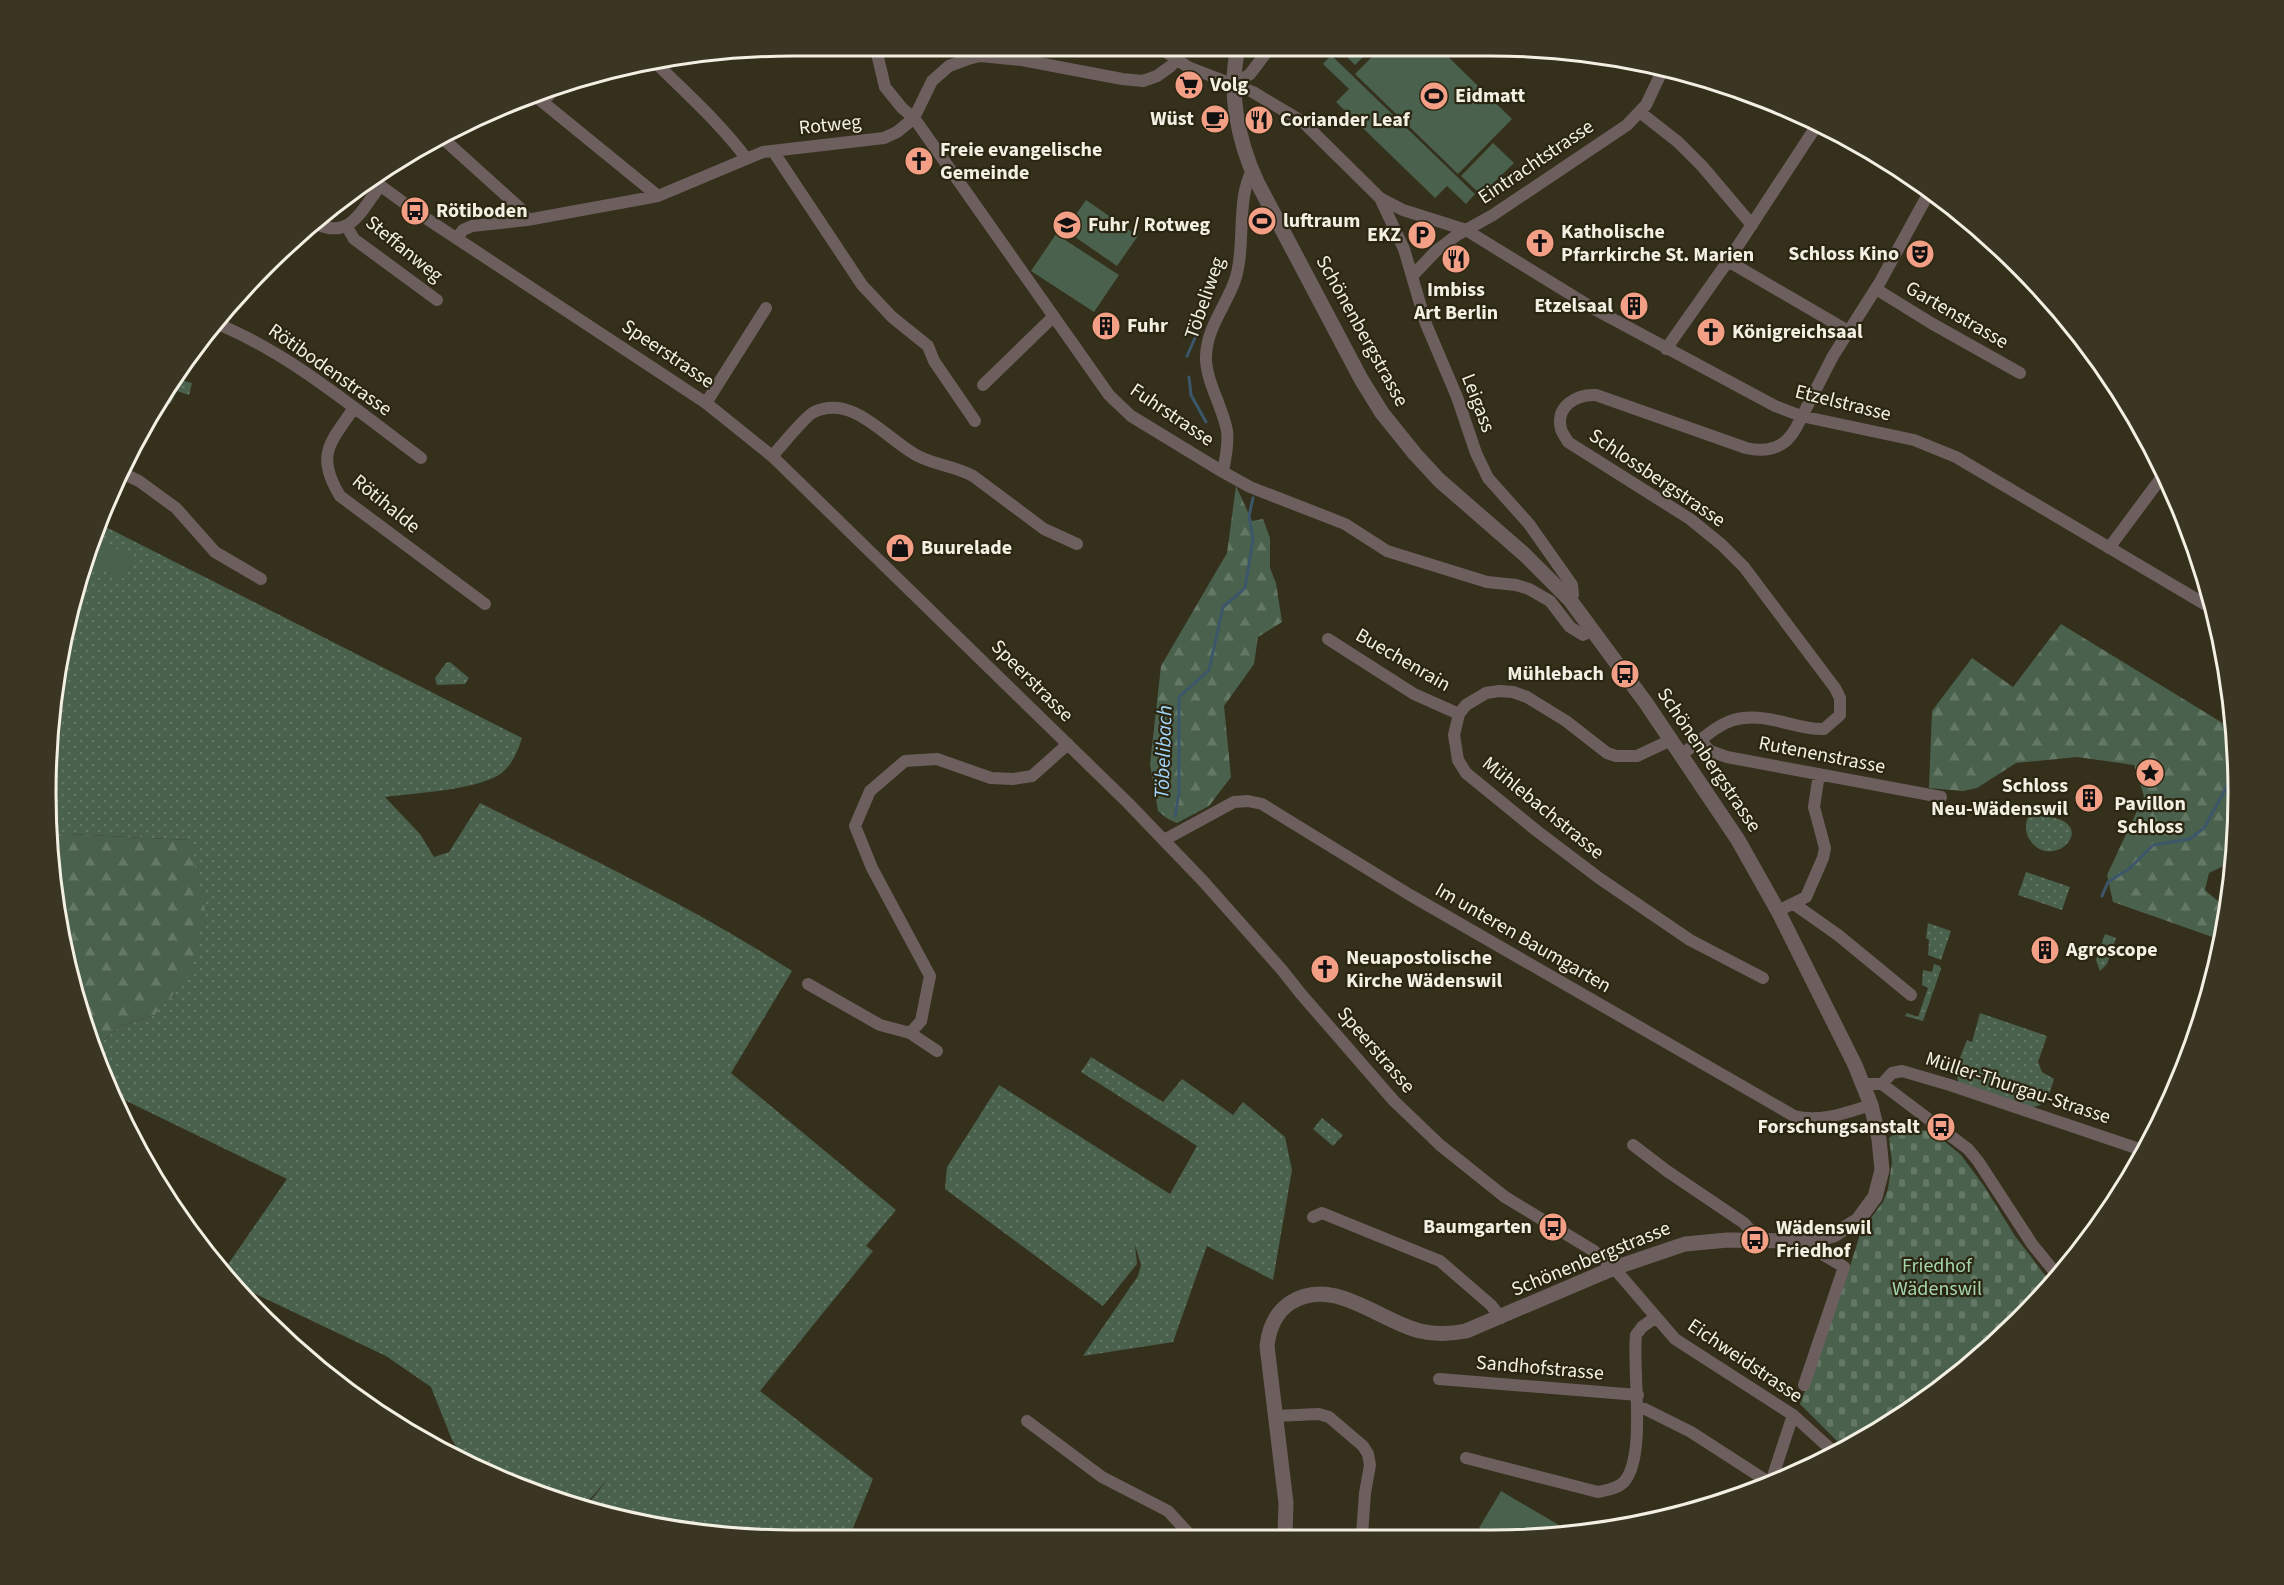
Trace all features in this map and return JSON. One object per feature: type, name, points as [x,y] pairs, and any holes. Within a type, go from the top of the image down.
[{"type":"street","name":"Fuhrstrasse","points":[[878,56],[885,87],[902,108],[914,118],[1109,395],[1131,416],[1222,472],[1274,498],[1345,524],[1386,551],[1487,582],[1516,585],[1529,589],[1550,601],[1575,632],[1583,635],[1593,630]]},
{"type":"street","name":"Rotweg","points":[[458,237],[463,230],[472,226],[527,220],[658,195],[746,158],[773,151],[884,138],[897,132],[914,118],[932,81],[949,66],[980,56],[1022,60],[1143,81],[1157,76],[1176,60]]},
{"type":"street","points":[[1171,56],[1195,70],[1235,84],[1275,104],[1303,122],[1380,198]]},
{"type":"street","name":"Schönenbergstrasse","points":[[1237,56],[1235,84],[1239,127],[1252,171],[1361,379],[1382,413],[1414,454],[1439,480],[1524,554],[1570,600],[1671,740],[1738,840],[1778,911],[1842,1037],[1870,1105],[1880,1139],[1882,1161],[1875,1197],[1864,1214],[1851,1226],[1834,1235],[1815,1240],[1697,1242],[1670,1248],[1614,1268],[1466,1331],[1433,1333],[1402,1326],[1332,1294],[1310,1294],[1284,1307],[1277,1315],[1268,1339],[1268,1356],[1286,1503],[1285,1530]]},
{"type":"street","points":[[1235,84],[1250,74],[1264,56]]},
{"type":"street","points":[[661,68],[717,122],[746,158]]},
{"type":"street","name":"Eintrachtstrasse","points":[[1413,275],[1436,251],[1614,134],[1641,112],[1660,76]]},
{"type":"street","points":[[541,101],[658,195]]},
{"type":"street","points":[[1641,112],[1678,142],[1702,166],[1752,225]]},
{"type":"street","points":[[1666,349],[1728,261],[1814,130]]},
{"type":"street","points":[[447,142],[520,209],[527,220]]},
{"type":"street","points":[[773,151],[862,285],[892,316],[928,346],[934,362],[975,421]]},
{"type":"street","name":"Töbeliweg","points":[[1222,472],[1227,431],[1205,359],[1214,322],[1235,280],[1240,257],[1246,190],[1252,171]]},
{"type":"street","name":"Speerstrasse","points":[[377,184],[706,403],[772,456],[1164,840],[1282,970],[1300,994],[1388,1094],[1440,1145],[1505,1197],[1583,1243],[1614,1268]]},
{"type":"street","points":[[322,226],[335,229],[347,227],[380,186]]},
{"type":"street","name":"Etzelstrasse","points":[[1380,198],[1403,210],[1466,230],[1596,310],[1775,406],[1801,416],[1914,440],[1956,457],[2203,603]]},
{"type":"street","name":"Leigass","points":[[1380,198],[1399,236],[1413,275],[1426,324],[1457,397],[1476,453],[1488,478],[1529,524],[1572,585],[1573,595],[1570,600]]},
{"type":"street","name":"Schlossbergstrasse","points":[[1681,755],[1733,718],[1762,717],[1814,729],[1824,729],[1840,715],[1840,698],[1835,688],[1744,567],[1722,545],[1690,519],[1568,442],[1561,429],[1566,404],[1585,394],[1596,395],[1758,451],[1771,449],[1785,442],[1792,436],[1848,331],[1876,290],[1926,198]]},
{"type":"street","name":"Steffanweg","points":[[347,227],[354,239],[437,300]]},
{"type":"street","points":[[1728,261],[1848,331]]},
{"type":"street","name":"Gartenstrasse","points":[[1876,290],[2020,373]]},
{"type":"street","points":[[706,403],[766,308]]},
{"type":"street","points":[[983,385],[1053,317]]},
{"type":"street","name":"Rötibodenstrasse","points":[[223,326],[276,352],[421,458]]},
{"type":"street","points":[[772,456],[813,412],[836,407],[862,416],[915,454],[973,476],[1044,529],[1077,544]]},
{"type":"street","name":"Rötihalde","points":[[354,408],[331,441],[326,459],[330,480],[340,495],[485,604]]},
{"type":"street","points":[[128,476],[139,481],[176,508],[215,552],[261,579]]},
{"type":"street","points":[[2109,548],[2159,481]]},
{"type":"street","name":"Buechenrain","points":[[1328,639],[1414,694],[1459,714]]},
{"type":"street","points":[[1459,714],[1466,705],[1486,693],[1513,692],[1543,706],[1606,753],[1616,756],[1637,756],[1671,740]]},
{"type":"street","name":"Mühlebachstrasse","points":[[1459,714],[1454,747],[1458,760],[1466,772],[1537,831],[1599,878],[1690,940],[1763,978]]},
{"type":"street","name":"Rutenenstrasse","points":[[1701,740],[1710,751],[1727,757],[1941,797]]},
{"type":"street","points":[[910,1033],[921,1020],[930,976],[872,868],[855,826],[870,791],[904,761],[937,759],[991,778],[1013,779],[1032,776],[1068,744]]},
{"type":"street","points":[[1778,911],[1806,897],[1811,890],[1825,848],[1814,807],[1819,774]]},
{"type":"street","name":"Im unteren Baumgarten","points":[[1164,840],[1234,802],[1248,801],[1262,804],[1281,813],[1430,907],[1794,1116],[1808,1119],[1821,1118],[1870,1105]]},
{"type":"street","points":[[1794,904],[1838,935],[1911,995]]},
{"type":"street","points":[[808,984],[880,1025],[910,1033],[937,1051]]},
{"type":"street","name":"Müller-Thurgau-Strasse","points":[[1882,1084],[1892,1073],[1902,1071],[2137,1148]]},
{"type":"street","points":[[1863,1084],[1882,1084],[1968,1149],[1982,1166],[2032,1244],[2053,1270]]},
{"type":"street","points":[[1633,1144],[1667,1171],[1744,1223],[1759,1240]]},
{"type":"street","name":"Schönenbergstrasse","points":[[1312,1217],[1322,1213],[1440,1261],[1491,1305],[1501,1318]]},
{"type":"street","points":[[1804,1385],[1844,1267],[1824,1255],[1815,1240]]},
{"type":"street","name":"Eichweidstrasse","points":[[1614,1268],[1675,1339],[1793,1415],[1828,1447]]},
{"type":"street","points":[[1466,1458],[1598,1492],[1610,1490],[1624,1481],[1630,1471],[1633,1457],[1638,1409],[1636,1335],[1642,1327],[1656,1317]]},
{"type":"street","name":"Sandhofstrasse","points":[[1439,1379],[1638,1395]]},
{"type":"street","points":[[1638,1409],[1645,1409],[1691,1432],[1761,1478]]},
{"type":"street","points":[[1275,1416],[1319,1414],[1329,1417],[1363,1446],[1368,1454],[1370,1465],[1362,1530]]},
{"type":"street","points":[[1774,1473],[1793,1415]]},
{"type":"street","points":[[1027,1421],[1102,1477],[1168,1511],[1185,1530]]},
{"type":"green space","points":[[1332,56],[1475,194],[1466,204],[1447,186],[1435,198],[1336,102],[1349,89],[1323,64]]},
{"type":"green space","points":[[1346,56],[1364,56],[1355,65]]},
{"type":"green space","name":"Eidmatt","points":[[1373,56],[1447,56],[1512,119],[1458,174],[1355,74]]},
{"type":"green space","points":[[1493,143],[1514,163],[1481,195],[1461,176]]},
{"type":"green space","points":[[1086,200],[1138,236],[1117,266],[1065,230]]},
{"type":"green space","points":[[1056,234],[1119,275],[1094,312],[1031,271]]},
{"type":"green space","points":[[182,381],[192,383],[189,395],[177,391],[171,403],[166,406]]},
{"type":"green space","points":[[1236,486],[1252,521],[1263,519],[1270,538],[1270,568],[1276,583],[1282,622],[1258,637],[1254,664],[1224,706],[1231,777],[1209,806],[1177,823],[1158,811],[1150,764],[1161,666],[1227,553]]},
{"type":"green space","points":[[106,527],[522,738],[517,752],[504,771],[481,783],[385,797],[420,834],[434,857],[449,852],[480,803],[678,904],[792,971],[731,1073],[896,1210],[866,1246],[873,1251],[760,1391],[873,1479],[852,1530],[744,1528],[696,1523],[649,1515],[591,1501],[608,1479],[589,1500],[510,1473],[457,1448],[431,1387],[386,1356],[251,1292],[227,1265],[287,1179],[123,1100],[100,1043],[121,1026],[154,1015],[189,840],[57,833],[57,744],[62,696],[81,602]]},
{"type":"green space","points":[[100,542],[134,556],[125,579],[92,566]]},
{"type":"green space","points":[[2061,624],[2225,724],[2228,792],[2224,866],[2209,873],[2205,890],[2220,903],[2214,937],[2113,902],[2107,875],[2144,796],[2134,765],[2077,757],[2016,763],[1977,788],[1963,791],[1929,788],[1932,711],[1972,658],[2013,687]]},
{"type":"green space","points":[[450,662],[469,678],[465,684],[437,685],[435,678],[446,663]]},
{"type":"green space","points":[[2028,817],[2056,818],[2068,824],[2072,833],[2069,841],[2062,848],[2051,851],[2040,849],[2028,838],[2026,832]]},
{"type":"green space","points":[[57,833],[189,840],[205,910],[190,976],[154,1015],[121,1026],[100,1043],[81,983],[70,936],[62,889]]},
{"type":"green space","points":[[2026,872],[2070,887],[2062,910],[2018,895]]},
{"type":"green space","points":[[1928,923],[1951,931],[1941,960],[1928,955],[1929,940],[1926,938]]},
{"type":"green space","points":[[2105,934],[2116,938],[2107,964],[2100,971],[2096,960]]},
{"type":"green space","points":[[1934,964],[1940,966],[1941,969],[1923,1021],[1905,1016],[1907,1013],[1918,1017],[1928,988],[1922,985],[1923,970],[1932,972]]},
{"type":"green space","points":[[1980,1013],[2047,1036],[2038,1062],[2042,1072],[2054,1079],[2048,1096],[2039,1105],[2034,1107],[1959,1083],[1957,1073],[1959,1062],[1967,1040],[1972,1042]]},
{"type":"green space","points":[[1091,1057],[1163,1102],[1182,1079],[1233,1115],[1243,1102],[1285,1137],[1292,1170],[1273,1280],[1207,1246],[1173,1342],[1083,1356],[1138,1276],[1141,1265],[1135,1245],[1137,1264],[1103,1306],[945,1189],[947,1167],[999,1085],[1170,1194],[1197,1146],[1081,1072]]},
{"type":"green space","points":[[1322,1118],[1343,1135],[1333,1146],[1313,1129]]},
{"type":"green space","name":"Friedhof Wädenswil","points":[[1901,1129],[1932,1131],[1961,1155],[1984,1186],[2015,1236],[2047,1277],[2013,1314],[1940,1377],[1901,1405],[1838,1442],[1800,1404],[1861,1231],[1883,1202],[1888,1189],[1892,1162],[1889,1138]]},
{"type":"green space","points":[[1501,1491],[1560,1526],[1492,1530],[1479,1528]]},
{"type":"waterway","name":"Töbelibach","points":[[1187,356],[1206,313]]},
{"type":"waterway","name":"Töbelibach","points":[[1189,377],[1191,395],[1206,422]]},
{"type":"waterway","name":"Töbelibach","points":[[1175,816],[1179,793],[1179,697],[1209,670],[1223,607],[1245,588],[1253,539],[1249,516],[1253,498]]},
{"type":"waterway","points":[[2102,896],[2108,882],[2130,868],[2153,845],[2190,839],[2204,828],[2228,785]]},
{"type":"place","name":"Volg","points":[[1189,85]]},
{"type":"place","name":"Eidmatt","points":[[1434,96]]},
{"type":"place","name":"Wüst","points":[[1215,119]]},
{"type":"place","name":"Coriander Leaf","points":[[1259,120]]},
{"type":"place","name":"Freie evangelische Gemeinde","points":[[919,161]]},
{"type":"place","name":"Rötiboden","points":[[415,211]]},
{"type":"place","name":"luftraum","points":[[1262,221]]},
{"type":"place","name":"Fuhr / Rotweg","points":[[1067,225]]},
{"type":"place","name":"EKZ","points":[[1422,235]]},
{"type":"place","name":"Katholische Pfarrkirche St. Marien","points":[[1540,243]]},
{"type":"place","name":"Schloss Kino","points":[[1920,254]]},
{"type":"place","name":"Imbiss Art Berlin","points":[[1456,259]]},
{"type":"place","name":"Etzelsaal","points":[[1634,306]]},
{"type":"place","name":"Fuhr","points":[[1106,326]]},
{"type":"place","name":"Königreichsaal","points":[[1711,332]]},
{"type":"place","name":"Buurelade","points":[[900,548]]},
{"type":"place","name":"Mühlebach","points":[[1625,674]]},
{"type":"place","name":"Pavillon Schloss","points":[[2150,773]]},
{"type":"place","name":"Schloss Neu-Wädenswil","points":[[2089,798]]},
{"type":"place","name":"Agroscope","points":[[2045,950]]},
{"type":"place","name":"Neuapostolische Kirche Wädenswil","points":[[1325,969]]},
{"type":"place","name":"Forschungsanstalt","points":[[1941,1127]]},
{"type":"place","name":"Baumgarten","points":[[1553,1227]]},
{"type":"place","name":"Wädenswil Friedhof","points":[[1755,1240]]}]
